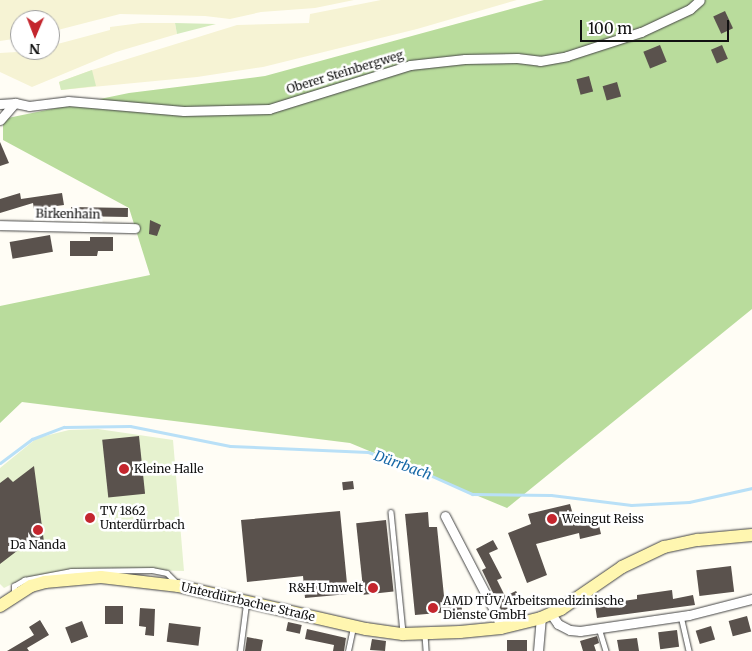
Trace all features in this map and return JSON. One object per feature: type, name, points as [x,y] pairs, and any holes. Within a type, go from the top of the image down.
[{"type":"street","name":"Oberer Steinbergweg","points":[[0,104],[15,103],[29,106],[68,101],[184,111],[269,108],[410,65],[465,59],[517,58],[540,60],[567,56],[641,32],[690,9],[700,0]]},
{"type":"street","points":[[0,120],[15,103]]},
{"type":"street","name":"Birkenhain","points":[[0,225],[135,228]]},
{"type":"street","points":[[445,516],[498,616],[501,628]]},
{"type":"street","name":"Unterdürrbacher Straße","points":[[0,606],[14,595],[31,586],[45,582],[101,577],[178,586],[246,600],[353,626],[403,634],[501,628],[546,616],[622,567],[664,547],[698,540],[752,535]]},
{"type":"street","points":[[538,651],[546,616],[570,630],[681,616],[752,599]]},
{"type":"lane","points":[[15,103],[22,96]]},
{"type":"lane","points":[[391,512],[403,634]]},
{"type":"lane","points":[[240,651],[244,630],[246,600]]},
{"type":"lane","points":[[681,616],[690,651]]},
{"type":"lane","points":[[348,651],[353,626]]},
{"type":"lane","points":[[598,627],[606,651]]},
{"type":"lane","points":[[425,634],[426,651]]},
{"type":"shaded area","points":[[0,0],[354,0],[315,8],[261,12],[230,19],[205,16],[120,14],[60,29],[60,10],[10,10],[10,40],[0,41]]},
{"type":"shaded area","points":[[381,0],[517,0],[417,29],[263,67],[197,77],[61,90],[59,82],[237,25],[309,23],[310,14]]},
{"type":"shaded area","points":[[141,23],[175,23],[177,34],[116,52],[32,87],[0,72],[0,53],[10,52],[10,60],[60,60],[60,43],[110,30],[110,27]]},
{"type":"green space","points":[[544,0],[752,0],[752,309],[507,508],[350,443],[22,402],[0,423],[0,306],[150,275],[129,208],[3,140],[3,119],[129,93],[265,76]]},
{"type":"green space","points":[[175,23],[216,24],[177,34]]},
{"type":"green space","points":[[92,70],[96,86],[61,90],[59,82]]},
{"type":"green space","name":"TV 1862 Unterdürrbach","points":[[98,429],[173,440],[184,571],[113,569],[24,578],[4,588],[0,584],[0,468],[37,438],[69,430]]},
{"type":"building","points":[[725,11],[733,28],[721,34],[713,16]]},
{"type":"building","points":[[660,45],[667,62],[650,68],[643,52]]},
{"type":"building","points":[[722,45],[728,59],[717,63],[711,50]]},
{"type":"building","points":[[589,76],[593,91],[581,95],[576,79]]},
{"type":"building","points":[[617,82],[621,96],[607,101],[603,86]]},
{"type":"building","points":[[0,142],[9,163],[0,166]]},
{"type":"building","points":[[20,193],[21,199],[62,193],[64,205],[34,209],[33,203],[0,213],[0,199]]},
{"type":"building","points":[[71,207],[128,208],[128,217],[71,216]]},
{"type":"building","points":[[150,220],[161,225],[157,236],[149,234]]},
{"type":"building","points":[[50,235],[53,252],[13,259],[10,242]]},
{"type":"building","points":[[90,237],[113,237],[113,251],[98,251],[97,256],[70,256],[70,241],[90,241]]},
{"type":"building","name":"Kleine Halle","points":[[139,436],[145,494],[108,498],[102,440]]},
{"type":"building","points":[[34,466],[44,542],[30,543],[30,541],[0,564],[0,483],[8,477],[13,482]]},
{"type":"building","points":[[353,481],[354,489],[343,490],[342,482]]},
{"type":"building","points":[[570,504],[575,522],[597,517],[601,534],[580,539],[579,533],[536,544],[547,575],[527,583],[508,533],[531,524],[528,514]]},
{"type":"building","points":[[340,511],[348,594],[305,598],[303,576],[247,582],[241,520]]},
{"type":"building","points":[[428,512],[429,527],[437,527],[444,596],[461,594],[462,611],[415,615],[405,514]]},
{"type":"building","points":[[386,520],[394,592],[364,595],[356,523]]},
{"type":"building","points":[[493,540],[498,549],[489,553],[502,578],[497,580],[505,596],[516,591],[522,601],[502,612],[482,570],[486,568],[476,549]]},
{"type":"building","points":[[731,566],[734,592],[699,596],[696,570]]},
{"type":"building","points":[[672,590],[673,599],[693,595],[695,605],[597,618],[595,605],[637,599],[637,595]]},
{"type":"building","points":[[105,606],[123,606],[123,624],[105,624]]},
{"type":"building","points":[[140,608],[155,609],[154,636],[145,635],[146,627],[139,626]]},
{"type":"building","points":[[747,616],[751,631],[733,636],[729,621]]},
{"type":"building","points":[[40,620],[49,635],[27,648],[29,651],[7,651],[34,635],[29,627]]},
{"type":"building","points":[[82,621],[88,637],[71,643],[65,627]]},
{"type":"building","points":[[288,622],[302,625],[300,634],[286,631]]},
{"type":"building","points":[[169,623],[201,627],[198,646],[167,642]]},
{"type":"building","points":[[711,626],[715,639],[700,644],[696,631]]},
{"type":"building","points":[[307,629],[346,638],[344,651],[333,651],[334,645],[305,639]]},
{"type":"building","points":[[677,630],[679,647],[660,649],[658,632]]},
{"type":"building","points":[[597,636],[599,643],[594,645],[596,651],[583,651],[580,641]]},
{"type":"building","points":[[247,637],[263,640],[261,651],[245,651]]},
{"type":"building","points":[[637,638],[639,651],[619,651],[617,640]]},
{"type":"building","points":[[372,639],[386,641],[385,651],[370,650]]},
{"type":"building","points":[[507,640],[527,640],[527,651],[507,651]]},
{"type":"waterway","name":"Dürrbach","points":[[0,463],[32,439],[64,427],[130,426],[230,446],[368,452],[414,468],[472,494],[551,495],[631,505],[689,502],[752,488]]},
{"type":"place","name":"Kleine Halle","points":[[124,469]]},
{"type":"place","name":"TV 1862 Unterdürrbach","points":[[90,518]]},
{"type":"place","name":"Weingut Reiss","points":[[552,519]]},
{"type":"place","name":"Da Nanda","points":[[38,530]]},
{"type":"place","name":"R&H Umwelt","points":[[373,588]]},
{"type":"place","name":"AMD TÜV Arbeitsmedizinische Dienste GmbH","points":[[433,608]]}]
